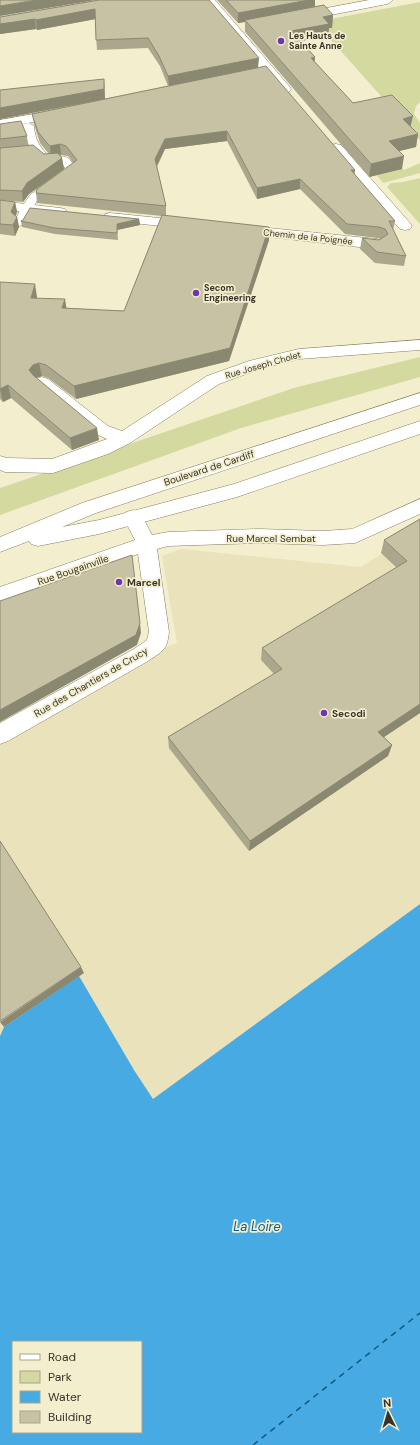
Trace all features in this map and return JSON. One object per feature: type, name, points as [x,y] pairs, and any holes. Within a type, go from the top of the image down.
[{"type":"street","points":[[209,0],[294,100]]},
{"type":"street","points":[[288,19],[387,0]]},
{"type":"street","points":[[234,29],[249,26]]},
{"type":"street","points":[[255,74],[269,71]]},
{"type":"street","points":[[0,124],[75,110]]},
{"type":"street","points":[[325,136],[405,226]]},
{"type":"street","points":[[0,204],[73,213]]},
{"type":"street","points":[[96,215],[206,226]]},
{"type":"street","name":"Chemin de la Poignée","points":[[221,228],[377,244]]},
{"type":"street","name":"Rue Joseph Cholet","points":[[0,463],[5,465],[53,466],[102,449],[124,439],[213,380],[231,372],[300,354],[420,345]]},
{"type":"street","points":[[42,383],[102,430],[124,439]]},
{"type":"street","name":"Boulevard de Cardiff","points":[[0,546],[89,508],[420,399]]},
{"type":"street","name":"Boulevard de Cardiff","points":[[0,546],[99,527],[237,490],[420,427]]},
{"type":"street","name":"Rue Marcel Sembat","points":[[146,544],[168,540],[236,536],[323,538],[355,536],[420,506]]},
{"type":"street","points":[[133,517],[146,544]]},
{"type":"street","name":"Rue Bougainville","points":[[0,595],[146,544]]},
{"type":"street","name":"Rue des Chantiers de Crucy","points":[[0,734],[157,644],[159,632],[146,544]]},
{"type":"lane","points":[[0,130],[29,126],[32,151],[48,161],[63,158],[72,170],[34,197],[26,208],[19,223]]},
{"type":"shaded area","points":[[420,531],[420,904],[153,1100],[134,1070],[4,1027],[0,1036],[0,738],[152,652],[177,643],[162,556],[181,549],[360,567]]},
{"type":"green space","points":[[420,2],[420,102],[416,106],[414,114],[420,123],[420,140],[315,22]]},
{"type":"green space","points":[[420,163],[420,173],[383,183],[374,172],[400,167],[404,170]]},
{"type":"green space","points":[[420,178],[420,224],[387,187],[391,183]]},
{"type":"green space","points":[[420,357],[420,377],[241,428],[0,515],[0,488],[297,387]]},
{"type":"water","name":"La Loire","points":[[420,904],[420,1445],[0,1445],[0,1036],[4,1027],[79,976],[134,1070],[153,1099]]},
{"type":"building","points":[[0,0],[37,0],[0,6]]},
{"type":"building","points":[[99,0],[209,0],[259,58],[168,76],[159,56],[148,38],[96,40],[95,9],[36,20],[0,24],[0,17]]},
{"type":"building","points":[[226,0],[309,0],[238,13]]},
{"type":"building","points":[[324,5],[333,15],[323,17],[329,24],[291,31],[315,57],[311,58],[353,103],[392,95],[413,116],[403,119],[418,134],[389,141],[404,156],[371,164],[245,20]]},
{"type":"building","points":[[266,66],[355,170],[351,170],[395,221],[389,221],[406,256],[377,252],[362,238],[379,240],[388,234],[385,229],[379,227],[347,224],[300,179],[257,188],[227,131],[165,139],[155,159],[166,206],[36,193],[37,189],[77,160],[66,146],[60,144],[50,146],[47,143],[38,132],[32,114]]},
{"type":"building","points":[[104,79],[104,89],[0,108],[0,90]]},
{"type":"building","points":[[21,121],[27,136],[0,139],[0,124]]},
{"type":"building","points":[[33,145],[44,154],[58,153],[62,158],[27,183],[22,191],[0,190],[0,148]]},
{"type":"building","points":[[0,200],[15,202],[11,212],[17,217],[13,225],[0,224]]},
{"type":"building","points":[[30,208],[139,219],[117,224],[117,233],[54,228],[21,221]]},
{"type":"building","points":[[162,215],[269,227],[230,348],[74,386],[46,365],[39,363],[33,365],[29,370],[33,375],[97,428],[70,438],[8,385],[0,389],[0,282],[35,284],[31,298],[65,299],[62,308],[124,311]]},
{"type":"building","points":[[420,519],[420,704],[378,732],[392,745],[250,841],[168,737],[282,669],[262,648],[407,561],[384,540]]},
{"type":"building","points":[[132,555],[140,623],[136,635],[0,710],[0,601]]},
{"type":"building","points":[[0,841],[81,967],[0,1021]]},
{"type":"ferry route","points":[[253,1445],[420,1313]]},
{"type":"place","name":"Les Hauts de Sainte Anne","points":[[281,41]]},
{"type":"place","name":"Secom Engineering","points":[[196,293]]},
{"type":"place","name":"Marcel","points":[[119,582]]},
{"type":"place","name":"Secodi","points":[[324,713]]}]
